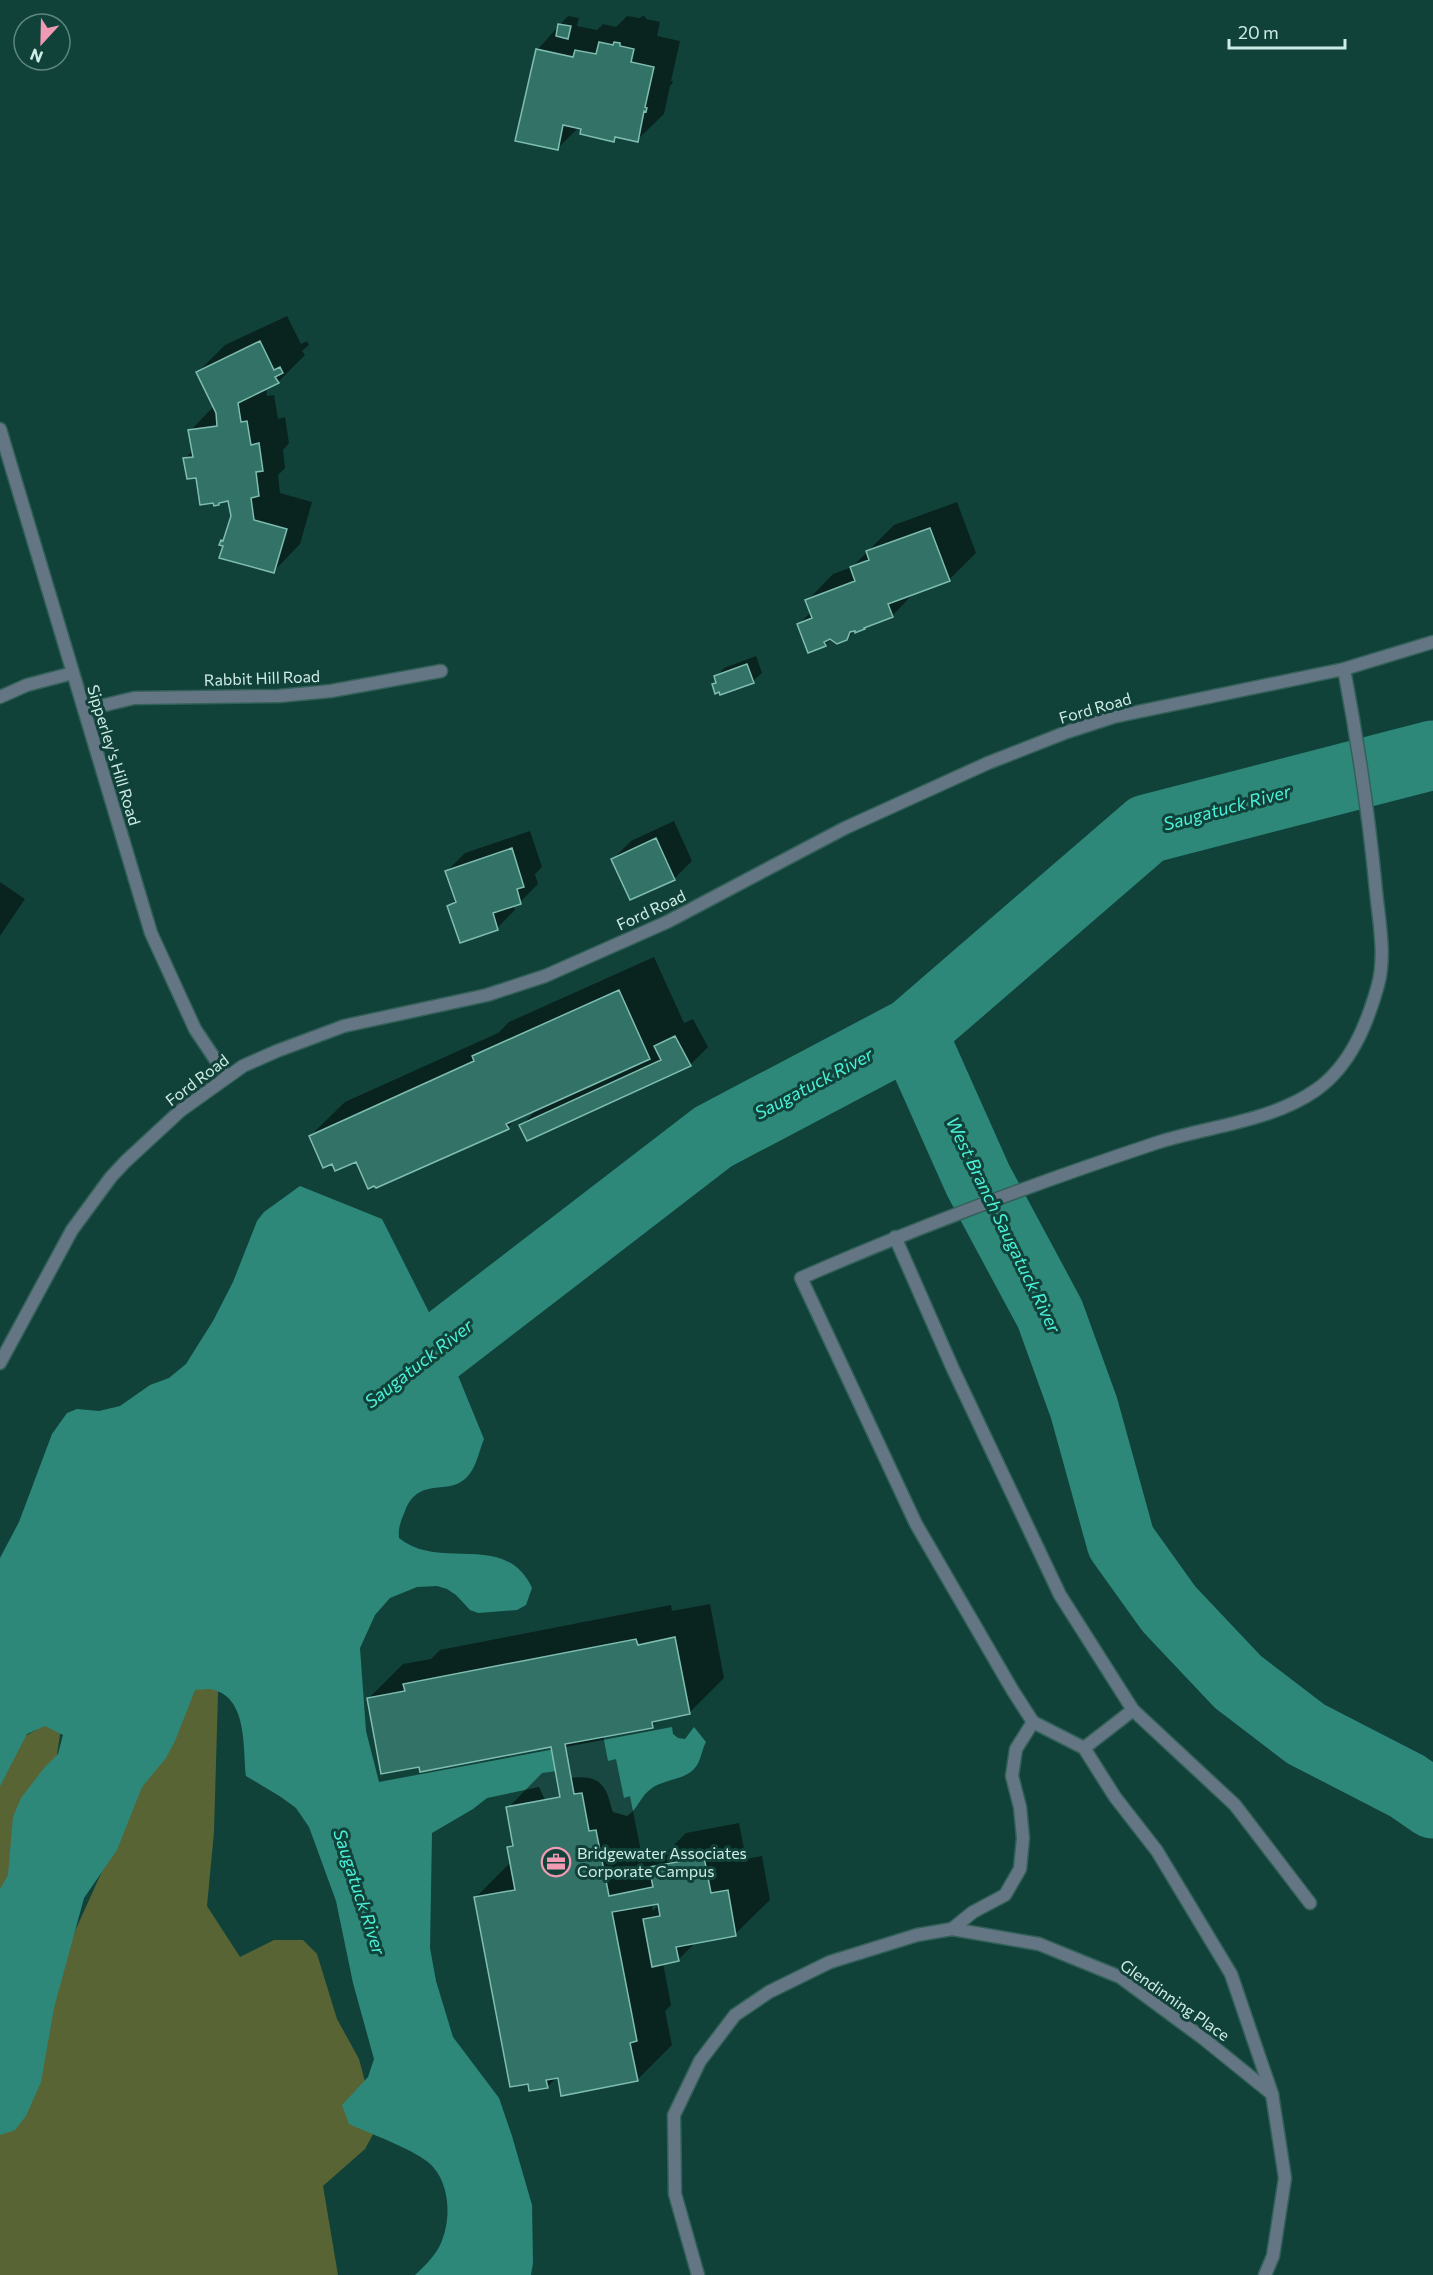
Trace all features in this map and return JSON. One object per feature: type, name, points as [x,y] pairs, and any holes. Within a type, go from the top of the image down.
[{"type":"street","name":"Sipperley's Hill Road","points":[[0,429],[151,933],[195,1029],[226,1077]]},
{"type":"street","name":"Ford Road","points":[[0,1363],[66,1242],[87,1208],[105,1185],[125,1162],[180,1111],[243,1066],[344,1026],[487,995],[545,976],[667,922],[845,828],[988,763],[1067,732],[1113,717],[1344,669],[1433,642]]},
{"type":"street","points":[[1265,2275],[1273,2256],[1285,2178],[1272,2094],[1231,1974],[1157,1851],[1115,1797],[1084,1748],[1033,1722],[916,1524],[801,1278],[895,1237],[1157,1143],[1287,1107],[1316,1090],[1339,1071],[1366,1024],[1379,982],[1381,944],[1370,828],[1357,736],[1344,669]]},
{"type":"street","name":"Rabbit Hill Road","points":[[84,710],[134,699],[279,696],[331,691],[441,671]]},
{"type":"street","points":[[0,697],[27,685],[73,673]]},
{"type":"street","points":[[895,1237],[953,1369],[1060,1595],[1133,1710],[1235,1805],[1310,1903]]},
{"type":"street","points":[[1084,1748],[1133,1710]]},
{"type":"street","points":[[952,1929],[973,1912],[1005,1895],[1020,1869],[1023,1838],[1020,1807],[1012,1776],[1016,1749],[1033,1722]]},
{"type":"street","name":"Glendinning Place","points":[[698,2275],[675,2194],[674,2115],[700,2061],[735,2015],[768,1992],[831,1962],[917,1935],[952,1929],[1039,1944],[1120,1977],[1204,2039],[1272,2094]]},
{"type":"shaded area","points":[[219,1659],[214,1832],[207,1906],[240,1957],[274,1940],[303,1940],[317,1954],[337,2019],[359,2059],[377,2127],[365,2149],[323,2186],[338,2275],[0,2275],[0,2070],[32,2026],[181,1697]]},
{"type":"shaded area","points":[[63,1714],[54,1775],[0,1917],[0,1751]]},
{"type":"water","points":[[300,1186],[382,1219],[445,1344],[484,1439],[475,1464],[467,1477],[451,1486],[418,1493],[411,1500],[401,1521],[399,1538],[416,1548],[434,1552],[489,1556],[506,1561],[520,1571],[532,1588],[526,1605],[517,1610],[478,1613],[470,1610],[447,1589],[437,1586],[417,1587],[390,1598],[375,1615],[360,1648],[366,1731],[379,1782],[672,1727],[673,1734],[685,1739],[694,1727],[706,1742],[699,1761],[692,1771],[652,1788],[627,1816],[613,1812],[607,1794],[600,1783],[589,1778],[576,1777],[558,1780],[560,1797],[545,1800],[539,1787],[487,1798],[432,1833],[430,1948],[436,1981],[453,2037],[499,2098],[512,2136],[532,2205],[533,2263],[531,2275],[415,2275],[436,2252],[445,2233],[448,2211],[445,2189],[441,2179],[428,2162],[401,2146],[349,2124],[342,2105],[368,2077],[374,2059],[353,1983],[336,1901],[309,1827],[296,1808],[246,1776],[244,1740],[238,1714],[225,1695],[212,1689],[195,1690],[166,1758],[142,1787],[117,1850],[84,1898],[54,2008],[41,2082],[26,2116],[15,2130],[0,2135],[0,1889],[8,1875],[13,1817],[21,1798],[58,1754],[63,1735],[45,1726],[27,1734],[0,1786],[0,1558],[19,1522],[52,1434],[67,1413],[77,1409],[99,1411],[120,1406],[150,1385],[169,1378],[186,1364],[213,1321],[233,1282],[257,1221],[264,1212]]},
{"type":"building","points":[[558,24],[571,26],[568,39],[556,36]]},
{"type":"building","points":[[599,42],[613,45],[614,42],[620,43],[620,46],[634,49],[631,62],[654,67],[638,142],[615,137],[614,142],[580,134],[581,129],[563,125],[558,150],[515,141],[536,49],[573,57],[575,50],[596,54]]},
{"type":"building","points":[[260,341],[274,370],[280,367],[283,373],[275,377],[279,383],[238,403],[241,422],[247,421],[251,445],[259,443],[263,471],[256,472],[259,496],[251,498],[254,520],[287,529],[274,573],[219,558],[223,546],[219,545],[221,540],[223,541],[231,516],[228,501],[214,506],[213,503],[200,505],[196,478],[187,479],[183,458],[193,457],[188,430],[217,426],[216,413],[196,372]]},
{"type":"building","points":[[930,528],[950,581],[888,604],[893,617],[855,633],[855,631],[850,632],[847,640],[837,644],[830,639],[824,642],[826,646],[808,653],[797,624],[812,618],[805,600],[855,581],[850,567],[869,560],[866,551]]},
{"type":"building","points":[[747,664],[754,683],[720,695],[719,692],[715,694],[712,684],[716,683],[714,676]]},
{"type":"building","points":[[656,838],[675,880],[630,900],[611,859]]},
{"type":"building","points":[[512,848],[524,887],[517,889],[521,904],[493,913],[498,930],[460,943],[447,906],[456,902],[445,871]]},
{"type":"building","points":[[619,990],[650,1059],[506,1124],[509,1129],[376,1188],[374,1186],[368,1189],[356,1162],[335,1171],[332,1164],[323,1168],[309,1136],[474,1061],[472,1056]]},
{"type":"building","points":[[675,1036],[691,1066],[527,1141],[519,1125],[661,1060],[654,1046]]},
{"type":"building","name":"Bridgewater Associates Corporate Campus","points":[[675,1637],[690,1714],[652,1722],[653,1728],[565,1744],[574,1794],[582,1793],[589,1831],[596,1830],[609,1896],[653,1887],[649,1867],[704,1857],[711,1893],[728,1890],[736,1936],[676,1947],[679,1961],[652,1967],[643,1919],[660,1916],[658,1904],[612,1912],[637,2041],[630,2043],[638,2081],[561,2096],[558,2078],[546,2080],[548,2088],[529,2091],[528,2084],[510,2087],[474,1897],[515,1890],[507,1847],[513,1846],[506,1807],[560,1797],[551,1747],[420,1772],[419,1767],[381,1774],[367,1698],[405,1691],[403,1684],[636,1639],[638,1645]]},
{"type":"waterway","name":"Saugatuck River","points":[[370,1401],[713,1137],[912,1032],[1147,829],[1433,755]]},
{"type":"waterway","name":"West Branch Saugatuck River","points":[[912,1032],[978,1180],[1050,1314],[1084,1408],[1121,1542],[1169,1609],[1238,1682],[1306,1734],[1407,1786],[1433,1804]]},
{"type":"place","name":"Bridgewater Associates Corporate Campus","points":[[556,1862]]}]
